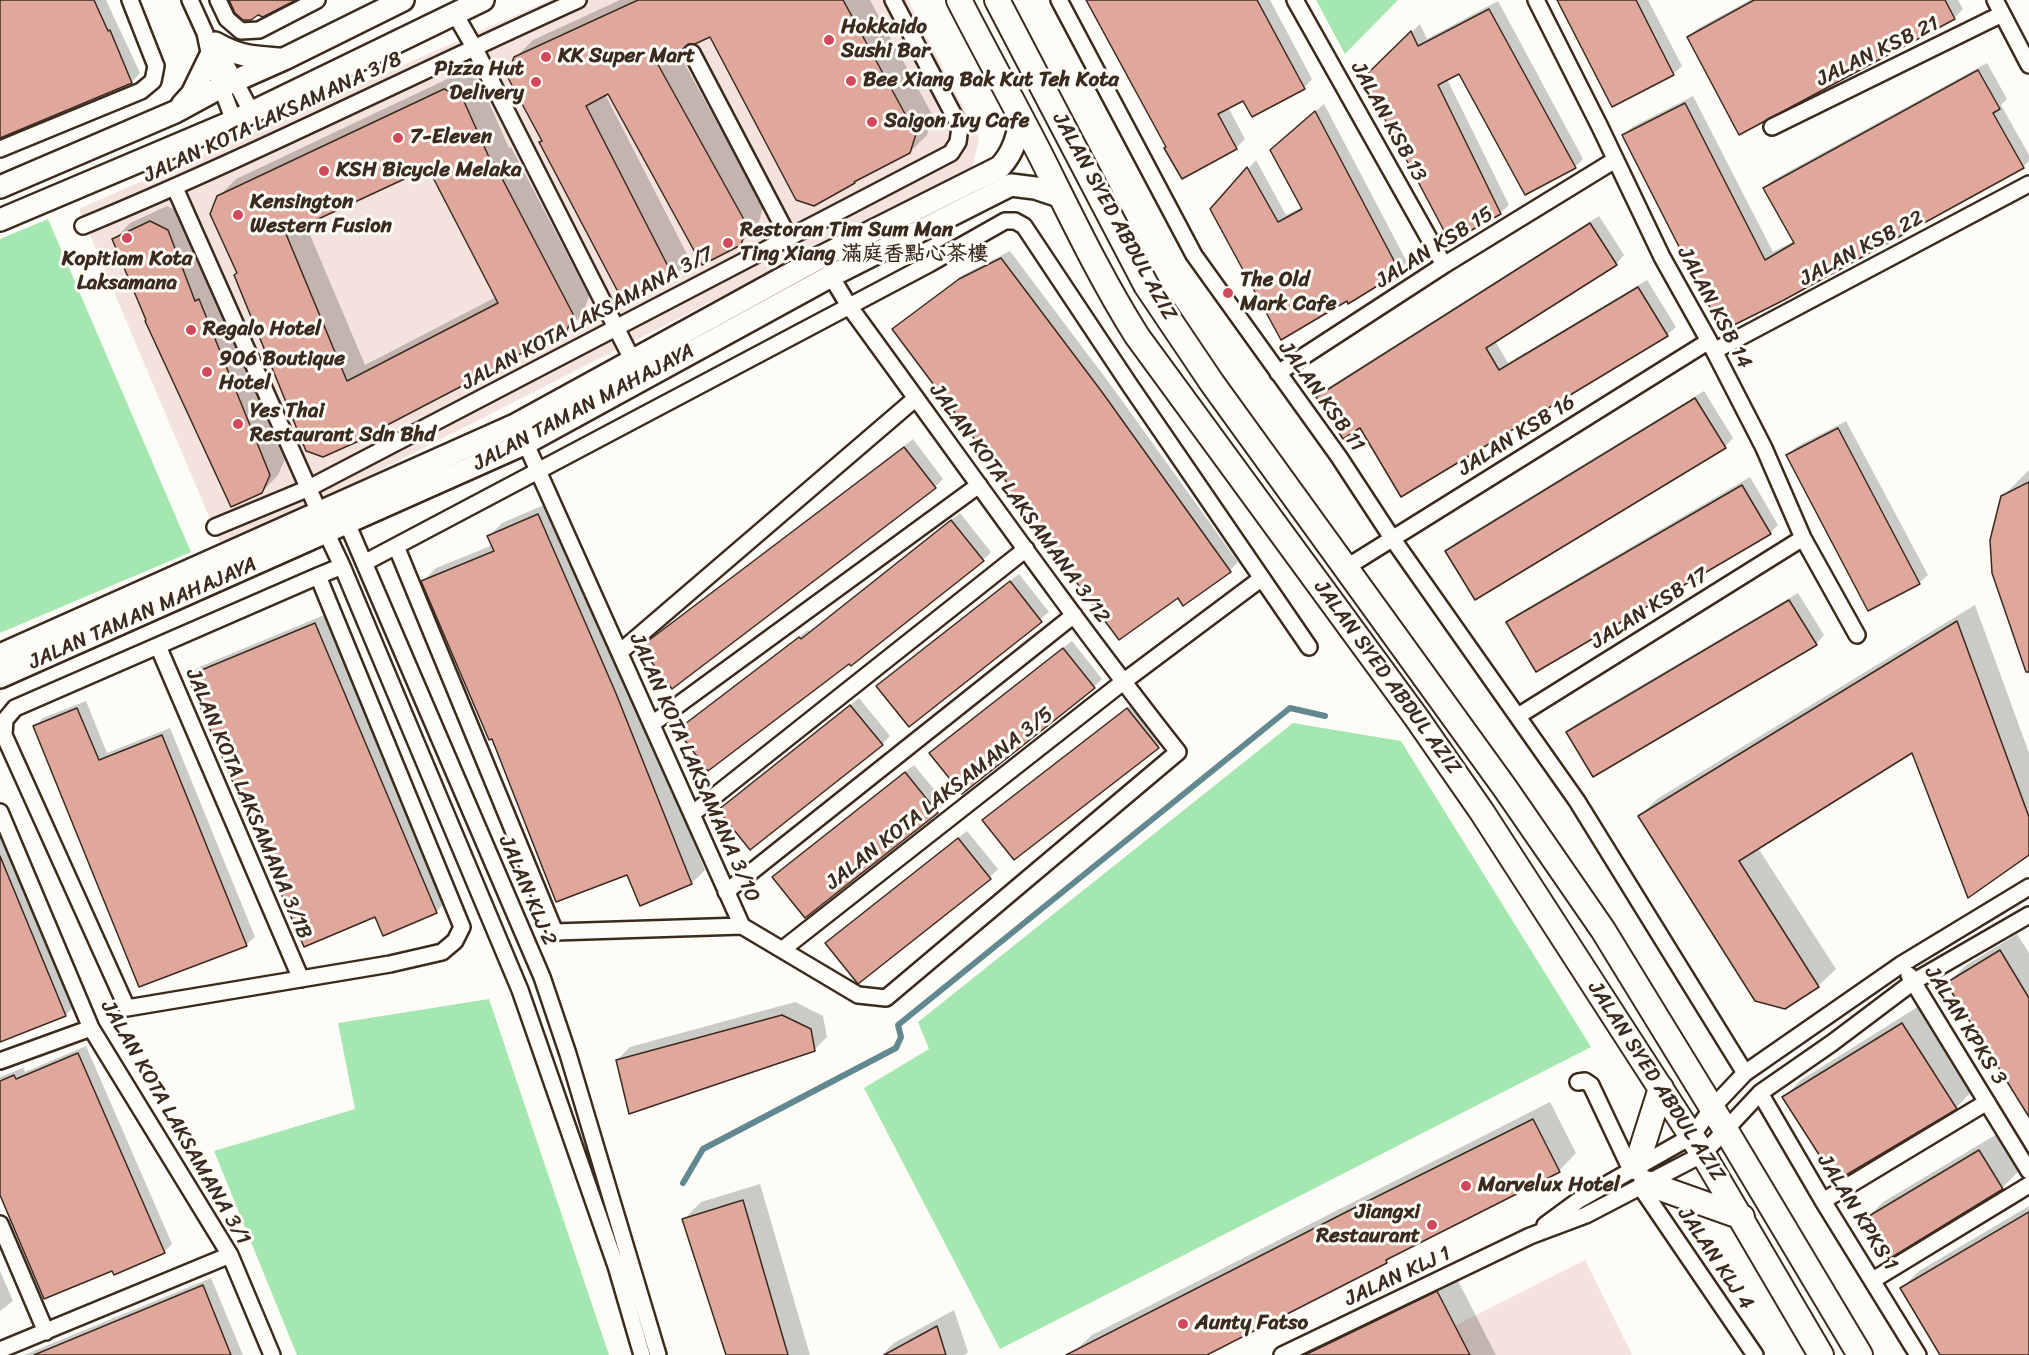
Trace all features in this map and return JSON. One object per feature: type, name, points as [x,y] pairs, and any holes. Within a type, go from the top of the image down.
[{"type":"main road","name":"JALAN SYED ABDUL AZIZ","points":[[958,0],[1116,302],[1137,336],[1407,704],[1482,812],[1698,1145],[1821,1355]]},
{"type":"main road","name":"JALAN SYED ABDUL AZIZ","points":[[997,0],[1146,285],[1212,383],[1505,788],[1603,930],[1860,1355]]},
{"type":"main road","points":[[1661,1088],[1638,1177],[1742,1217]]},
{"type":"street","points":[[0,149],[141,91],[153,81],[156,66],[130,0]]},
{"type":"street","points":[[190,0],[243,117]]},
{"type":"street","points":[[218,0],[227,19],[241,31],[259,30],[317,0]]},
{"type":"street","points":[[0,187],[175,112],[403,0]]},
{"type":"street","points":[[0,220],[243,117],[483,0]]},
{"type":"street","name":"JALAN KOTA LAKSAMANA 3/8","points":[[83,226],[175,188],[474,46],[578,0]]},
{"type":"street","name":"JALAN KOTA LAKSAMANA 3/7","points":[[215,527],[309,488],[951,153],[958,142],[960,127],[893,0]]},
{"type":"street","name":"JALAN KSB 11","points":[[1059,0],[1194,255],[1339,457],[1392,538],[1577,801],[1744,1073]]},
{"type":"street","name":"JALAN KSB 13","points":[[1294,0],[1444,266]]},
{"type":"street","name":"JALAN KSB 14","points":[[1536,0],[1662,257],[1712,346],[1764,448],[1803,538],[1857,635]]},
{"type":"street","points":[[1999,7],[2029,65]]},
{"type":"street","name":"JALAN KSB 21","points":[[1772,127],[1999,7]]},
{"type":"street","points":[[455,14],[474,46],[638,370]]},
{"type":"street","points":[[210,44],[249,57],[284,59]]},
{"type":"street","points":[[175,112],[192,94],[210,44]]},
{"type":"street","points":[[692,53],[789,238]]},
{"type":"street","name":"JALAN TAMAN MAHAJAYA","points":[[638,370],[823,256],[1000,167],[1009,157],[1016,141],[1021,118]]},
{"type":"street","name":"JALAN KSB 15","points":[[1278,373],[1615,160]]},
{"type":"street","name":"JALAN KSB 22","points":[[1712,346],[2029,184]]},
{"type":"street","name":"JALAN TAMAN MAHAJAYA","points":[[0,677],[521,434],[638,370],[1011,185],[1035,188],[1062,198]]},
{"type":"street","points":[[175,188],[309,488],[331,522]]},
{"type":"street","points":[[364,563],[1005,221],[1015,221],[1024,226],[1129,384],[1310,647]]},
{"type":"street","name":"JALAN KOTA LAKSAMANA 3/12","points":[[831,276],[849,306],[1074,615],[1178,752]]},
{"type":"street","name":"JALAN KSB 16","points":[[1347,567],[1712,346]]},
{"type":"street","points":[[620,652],[916,398]]},
{"type":"street","name":"JALAN TAMAN MAHAJAYA","points":[[0,655],[277,531],[331,522],[369,490],[521,434]]},
{"type":"street","name":"JALAN KOTA LAKSAMANA 3/10","points":[[521,434],[742,926],[858,995],[886,998],[1178,752]]},
{"type":"street","points":[[652,724],[980,485]]},
{"type":"street","name":"JALAN KLJ 2","points":[[331,522],[364,563],[542,976],[568,1054],[623,1263],[642,1355]]},
{"type":"street","name":"JALAN KLJ 2","points":[[331,522],[342,566],[520,990],[658,1355]]},
{"type":"street","name":"JALAN KSB 17","points":[[1518,716],[1803,538]]},
{"type":"street","points":[[396,546],[555,932],[742,926]]},
{"type":"street","points":[[692,814],[1026,549]]},
{"type":"street","points":[[318,576],[462,927],[455,941],[442,952],[390,964],[127,1008],[4,735],[5,720],[15,708],[318,576],[342,566]]},
{"type":"street","name":"JALAN KOTA LAKSAMANA 3/5","points":[[783,949],[1123,682],[1262,578]]},
{"type":"street","points":[[726,892],[1074,615]]},
{"type":"street","name":"JALAN KOTA LAKSAMANA 3/1B","points":[[158,646],[300,979]]},
{"type":"street","name":"JALAN KOTA LAKSAMANA 3/1","points":[[0,812],[92,1028],[230,1256],[272,1355]]},
{"type":"street","points":[[1698,1145],[1712,1108],[1744,1073],[1902,964],[2029,886]]},
{"type":"street","points":[[1698,1145],[1725,1129],[1760,1093],[1832,1043],[1913,982],[2029,915]]},
{"type":"street","name":"JALAN KPKS 3","points":[[1902,964],[2029,1171]]},
{"type":"street","points":[[0,1061],[92,1028]]},
{"type":"street","name":"JALAN KLJ 4","points":[[1578,1082],[1585,1081],[1591,1085],[1638,1177],[1755,1355]]},
{"type":"street","name":"JALAN KPKS 1","points":[[1760,1093],[1823,1201],[1918,1355]]},
{"type":"street","points":[[1823,1201],[1987,1102]]},
{"type":"street","name":"JALAN KLJ 1","points":[[1282,1355],[1530,1236],[1579,1200],[1638,1177],[1698,1145]]},
{"type":"street","name":"JALAN KLJ 1","points":[[1638,1177],[1698,1145]]},
{"type":"street","points":[[1873,1280],[2029,1185]]},
{"type":"street","points":[[0,1224],[46,1332]]},
{"type":"street","points":[[0,1350],[230,1256]]},
{"type":"shaded area","points":[[550,0],[908,0],[979,138],[972,169],[223,550],[79,209]]},
{"type":"shaded area","points":[[1585,1260],[1632,1355],[1424,1355],[1419,1344]]},
{"type":"green space","points":[[1316,0],[1398,0],[1345,54]]},
{"type":"green space","points":[[48,219],[191,552],[0,633],[0,239]]},
{"type":"green space","points":[[1293,723],[1401,741],[1591,1047],[1000,1349],[864,1088],[929,1049],[918,1022]]},
{"type":"green space","points":[[489,999],[609,1355],[297,1355],[214,1151],[355,1109],[338,1023]]},
{"type":"building","points":[[0,0],[94,0],[108,31],[110,30],[132,83],[0,138]]},
{"type":"building","points":[[229,0],[296,0],[263,17],[258,15],[251,20],[243,20],[235,13]]},
{"type":"building","points":[[638,0],[843,0],[916,134],[910,153],[814,206],[796,200],[710,37],[695,44],[688,44],[683,49],[656,61],[747,225],[741,245],[702,265],[608,94],[586,106],[674,278],[635,296],[617,290],[507,76],[514,57]]},
{"type":"building","points":[[1086,0],[1257,0],[1305,89],[1252,117],[1243,101],[1218,114],[1237,149],[1182,179]]},
{"type":"building","points":[[1557,0],[1636,0],[1674,75],[1612,107]]},
{"type":"building","points":[[1754,0],[1945,0],[1955,19],[1739,135],[1687,37]]},
{"type":"building","points":[[1489,9],[1576,168],[1525,195],[1459,74],[1438,85],[1501,214],[1450,242],[1363,78],[1411,31],[1418,46]]},
{"type":"building","points":[[1978,70],[2000,109],[1993,113],[2024,168],[1784,300],[1722,331],[1622,135],[1685,103],[1765,260],[1794,243],[1763,188]]},
{"type":"building","points":[[444,89],[462,97],[492,164],[494,163],[573,314],[566,333],[507,360],[508,362],[370,436],[323,457],[306,451],[234,275],[237,273],[210,214],[217,196]],"holes":[[[428,168],[498,303],[347,381],[286,234]]]},
{"type":"building","points":[[1315,111],[1400,272],[1348,304],[1347,301],[1281,340],[1210,209],[1247,167],[1278,222],[1302,209],[1270,150]]},
{"type":"building","points":[[150,221],[168,230],[195,301],[199,299],[270,475],[262,493],[231,507],[145,321],[112,239]]},
{"type":"building","points":[[1590,223],[1617,265],[1486,348],[1499,370],[1638,287],[1668,336],[1401,497],[1360,428],[1343,439],[1316,397]]},
{"type":"building","points":[[1001,258],[1102,392],[1231,572],[1183,606],[1178,598],[1119,640],[1005,486],[1008,484],[892,329],[959,279]]},
{"type":"building","points":[[1695,398],[1726,448],[1475,600],[1445,551]]},
{"type":"building","points":[[1838,428],[1920,584],[1868,611],[1786,455]]},
{"type":"building","points":[[904,447],[936,488],[672,689],[640,647]]},
{"type":"building","points":[[2029,482],[2029,672],[2026,672],[1992,573],[1990,540],[2001,496]]},
{"type":"building","points":[[1742,485],[1771,534],[1536,672],[1506,622]]},
{"type":"building","points":[[538,514],[615,691],[692,884],[640,906],[627,875],[556,902],[492,739],[489,740],[421,581],[494,551],[487,536]]},
{"type":"building","points":[[951,520],[984,561],[851,666],[849,664],[708,771],[677,730],[799,637],[801,639]]},
{"type":"building","points":[[1010,581],[1042,622],[909,727],[876,686]]},
{"type":"building","points":[[1789,600],[1817,645],[1593,777],[1566,732]]},
{"type":"building","points":[[1957,621],[2029,817],[2029,855],[1968,898],[1912,753],[1739,861],[1819,987],[1785,1009],[1755,1001],[1638,816]]},
{"type":"building","points":[[315,623],[437,913],[383,936],[375,917],[304,947],[187,676]]},
{"type":"building","points":[[1063,648],[1095,688],[962,794],[929,753]]},
{"type":"building","points":[[850,705],[883,745],[750,850],[718,810]]},
{"type":"building","points":[[77,708],[99,760],[162,735],[247,946],[139,987],[33,726]]},
{"type":"building","points":[[1127,708],[1159,748],[1014,860],[982,820]]},
{"type":"building","points":[[905,772],[938,813],[805,918],[772,877]]},
{"type":"building","points":[[958,838],[991,879],[858,984],[825,943]]},
{"type":"building","points":[[0,856],[66,1016],[0,1042]]},
{"type":"building","points":[[2000,950],[2029,998],[2029,1117],[1946,983]]},
{"type":"building","points":[[782,1015],[811,1029],[815,1051],[629,1114],[616,1060]]},
{"type":"building","points":[[1902,1023],[1957,1109],[1836,1181],[1782,1097]]},
{"type":"building","points":[[78,1053],[165,1253],[114,1275],[112,1271],[44,1299],[0,1195],[0,1081],[14,1075],[16,1079]]},
{"type":"building","points":[[1533,1119],[1560,1172],[1386,1260],[1387,1263],[1207,1355],[1066,1355],[1358,1206]]},
{"type":"building","points":[[1979,1150],[2003,1189],[1889,1259],[1864,1219]]},
{"type":"building","points":[[743,1200],[788,1355],[726,1355],[682,1219]]},
{"type":"building","points":[[2029,1212],[2029,1355],[1940,1355],[1900,1288]]},
{"type":"building","points":[[203,1285],[231,1355],[34,1355]]},
{"type":"building","points":[[1437,1291],[1470,1355],[1305,1355]]},
{"type":"building","points":[[937,1326],[946,1355],[884,1355]]},
{"type":"waterway","points":[[683,1183],[703,1149],[896,1048],[901,1037],[898,1025],[1290,708],[1325,716]]},
{"type":"place","name":"Hokkaido Sushi Bar","points":[[829,40]]},
{"type":"place","name":"KK Super Mart","points":[[546,57]]},
{"type":"place","name":"Bee Xiang Bak Kut Teh Kota","points":[[851,81]]},
{"type":"place","name":"Pizza Hut Delivery","points":[[536,82]]},
{"type":"place","name":"Saigon Ivy Cafe","points":[[872,122]]},
{"type":"place","name":"7-Eleven","points":[[398,138]]},
{"type":"place","name":"KSH Bicycle Melaka","points":[[324,171]]},
{"type":"place","name":"Kensington Western Fusion","points":[[238,215]]},
{"type":"place","name":"Kopitiam Kota Laksamana","points":[[127,238]]},
{"type":"place","name":"Restoran Tim Sum Man Ting Xiang 滿庭香點心茶樓","points":[[728,243]]},
{"type":"place","name":"The Old Mark Cafe","points":[[1228,293]]},
{"type":"place","name":"Regalo Hotel","points":[[191,330]]},
{"type":"place","name":"906 Boutique Hotel","points":[[207,372]]},
{"type":"place","name":"Yes Thai Restaurant Sdn Bhd","points":[[238,424]]},
{"type":"place","name":"Marvelux Hotel","points":[[1466,1186]]},
{"type":"place","name":"Jiangxi Restaurant","points":[[1432,1225]]},
{"type":"place","name":"Aunty Fatso","points":[[1183,1324]]}]
